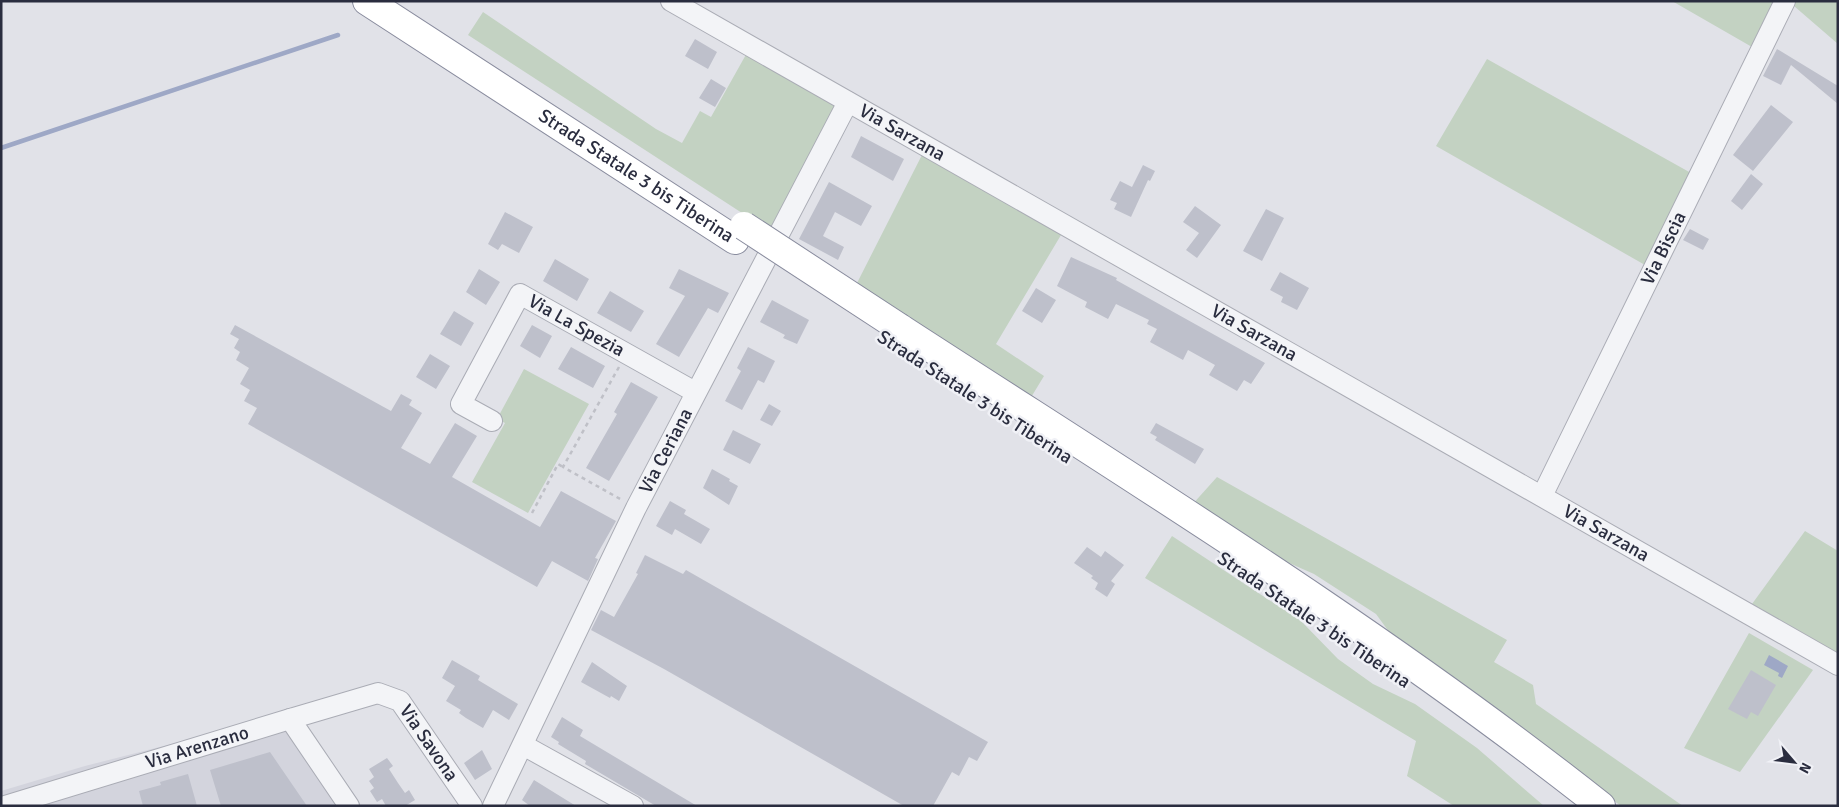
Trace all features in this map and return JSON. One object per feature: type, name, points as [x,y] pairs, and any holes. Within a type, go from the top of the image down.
[{"type":"highway","name":"Strada Statale 3 bis Tiberina","points":[[367,1],[739,233],[1381,642],[1524,745],[1602,806]]},
{"type":"highway","name":"Strada Statale 3 bis Tiberina","points":[[398,1],[739,233]]},
{"type":"highway","name":"Strada Statale 3 bis Tiberina","points":[[895,334],[1371,656],[1515,758],[1575,806]]},
{"type":"street","name":"Via Sarzana","points":[[671,1],[1838,665]]},
{"type":"street","name":"Via Biscia","points":[[1542,496],[1785,1]]},
{"type":"street","name":"Via Ceriana","points":[[493,806],[636,508],[848,102]]},
{"type":"street","name":"Via La Spezia","points":[[492,421],[461,404],[520,294],[695,392]]},
{"type":"street","name":"Via Savona","points":[[290,719],[378,693],[400,701],[472,806]]},
{"type":"street","points":[[290,719],[348,806]]},
{"type":"street","name":"Via Arenzano","points":[[5,806],[290,719]]},
{"type":"street","points":[[523,745],[624,804]]},
{"type":"path","points":[[563,467],[626,353]]},
{"type":"path","points":[[532,513],[558,464],[636,508]]},
{"type":"shaded area","points":[[282,716],[345,806],[1,806],[1,791],[85,766]]},
{"type":"green space","points":[[1672,1],[1778,1],[1752,47]]},
{"type":"green space","points":[[1796,1],[1838,1],[1838,44],[1794,6]]},
{"type":"green space","points":[[483,12],[656,129],[682,143],[700,111],[711,117],[748,51],[839,102],[773,233],[468,35]]},
{"type":"green space","points":[[1487,59],[1691,173],[1645,265],[1436,146]]},
{"type":"green space","points":[[925,149],[1064,230],[996,344],[1044,376],[1030,399],[855,287]]},
{"type":"green space","points":[[524,369],[589,404],[528,513],[472,482],[505,423],[497,419]]},
{"type":"green space","points":[[1217,477],[1507,640],[1494,662],[1533,685],[1536,704],[1683,806],[1621,806],[1395,640],[1376,614],[1314,574],[1271,555],[1191,506]]},
{"type":"green space","points":[[1805,531],[1838,551],[1838,653],[1752,604]]},
{"type":"green space","points":[[1172,536],[1301,621],[1338,659],[1373,684],[1415,704],[1477,748],[1544,806],[1454,806],[1407,776],[1416,741],[1145,578]]},
{"type":"green space","points":[[1749,633],[1813,670],[1740,772],[1684,748]]},
{"type":"water","points":[[1769,655],[1788,666],[1782,678],[1778,676],[1779,673],[1764,665]]},
{"type":"building","points":[[695,39],[717,52],[708,69],[685,56]]},
{"type":"building","points":[[1777,49],[1838,86],[1838,104],[1791,65],[1781,85],[1763,76]]},
{"type":"building","points":[[711,79],[726,88],[715,107],[699,98]]},
{"type":"building","points":[[1771,105],[1793,122],[1753,171],[1733,155]]},
{"type":"building","points":[[861,136],[904,159],[893,181],[851,157]]},
{"type":"building","points":[[1143,165],[1155,171],[1150,181],[1148,180],[1131,217],[1114,209],[1117,203],[1110,200],[1120,181],[1132,187]]},
{"type":"building","points":[[1751,174],[1763,184],[1742,210],[1731,201]]},
{"type":"building","points":[[829,182],[872,206],[861,226],[835,212],[823,236],[844,247],[838,260],[799,239]]},
{"type":"building","points":[[1195,206],[1221,225],[1197,258],[1186,250],[1199,233],[1183,222]]},
{"type":"building","points":[[1266,209],[1284,218],[1262,261],[1243,251]]},
{"type":"building","points":[[505,212],[533,227],[519,253],[502,244],[498,250],[488,244]]},
{"type":"building","points":[[1690,229],[1709,239],[1703,250],[1683,240]]},
{"type":"building","points":[[1071,257],[1117,278],[1116,280],[1265,363],[1251,384],[1244,380],[1237,391],[1209,375],[1215,365],[1188,350],[1183,360],[1150,342],[1157,329],[1147,324],[1149,320],[1116,304],[1108,319],[1085,307],[1087,302],[1057,286]]},
{"type":"building","points":[[555,259],[589,279],[577,301],[543,281]]},
{"type":"building","points":[[479,269],[500,282],[486,305],[466,292]]},
{"type":"building","points":[[679,269],[729,293],[718,313],[708,308],[679,357],[656,344],[685,296],[669,288]]},
{"type":"building","points":[[1280,272],[1309,288],[1297,310],[1281,302],[1283,297],[1270,290]]},
{"type":"building","points":[[1036,288],[1056,300],[1042,323],[1022,311]]},
{"type":"building","points":[[610,291],[644,311],[631,332],[597,313]]},
{"type":"building","points":[[772,300],[809,320],[797,344],[783,338],[785,335],[760,322]]},
{"type":"building","points":[[454,311],[474,323],[461,346],[440,334]]},
{"type":"building","points":[[235,325],[391,411],[401,394],[412,400],[409,405],[422,413],[401,448],[430,464],[455,423],[477,436],[452,477],[540,527],[561,491],[616,521],[595,558],[598,559],[588,581],[552,561],[537,587],[248,424],[257,408],[244,401],[250,390],[240,384],[249,368],[236,360],[240,352],[234,348],[239,339],[230,334]]},
{"type":"building","points":[[532,325],[552,336],[540,358],[520,346]]},
{"type":"building","points":[[571,347],[605,366],[593,388],[558,369]]},
{"type":"building","points":[[748,347],[775,361],[764,383],[758,380],[742,410],[725,401],[741,371],[737,368]]},
{"type":"building","points":[[430,354],[450,366],[436,389],[416,377]]},
{"type":"building","points":[[631,382],[658,397],[609,481],[586,468],[617,414],[614,412]]},
{"type":"building","points":[[769,404],[781,411],[772,426],[760,420]]},
{"type":"building","points":[[1156,423],[1204,449],[1195,464],[1155,440],[1157,437],[1150,433]]},
{"type":"building","points":[[733,430],[761,444],[750,464],[723,450]]},
{"type":"building","points":[[712,469],[738,486],[729,505],[703,488]]},
{"type":"building","points":[[670,501],[686,510],[684,514],[710,529],[701,544],[675,529],[672,535],[656,526]]},
{"type":"building","points":[[1087,547],[1101,557],[1105,551],[1124,565],[1111,581],[1115,584],[1107,597],[1095,589],[1098,583],[1091,578],[1093,576],[1074,563]]},
{"type":"building","points":[[645,555],[683,574],[686,570],[988,742],[977,761],[969,757],[959,776],[952,772],[933,806],[904,806],[664,669],[591,630],[601,610],[614,617],[638,574],[636,573]]},
{"type":"building","points":[[452,660],[480,676],[478,680],[518,704],[509,720],[493,710],[483,728],[459,713],[461,710],[446,701],[455,686],[442,678]]},
{"type":"building","points":[[592,662],[627,686],[619,701],[581,682]]},
{"type":"building","points":[[1751,670],[1776,685],[1758,716],[1751,712],[1747,719],[1728,709]]},
{"type":"building","points":[[562,717],[583,730],[580,736],[697,806],[656,806],[585,764],[586,761],[558,744],[559,742],[551,737]]},
{"type":"building","points":[[482,750],[492,769],[475,780],[464,763]]},
{"type":"building","points":[[270,752],[307,806],[221,806],[210,770]]},
{"type":"building","points":[[387,758],[393,766],[389,769],[398,783],[405,793],[409,790],[415,800],[405,806],[386,806],[382,799],[377,802],[370,791],[374,788],[369,781],[374,777],[369,769]]},
{"type":"building","points":[[188,774],[197,806],[143,806],[139,791],[161,785],[160,782]]},
{"type":"building","points":[[534,780],[576,806],[530,806],[522,800]]},
{"type":"waterway","points":[[1,148],[338,35]]}]
